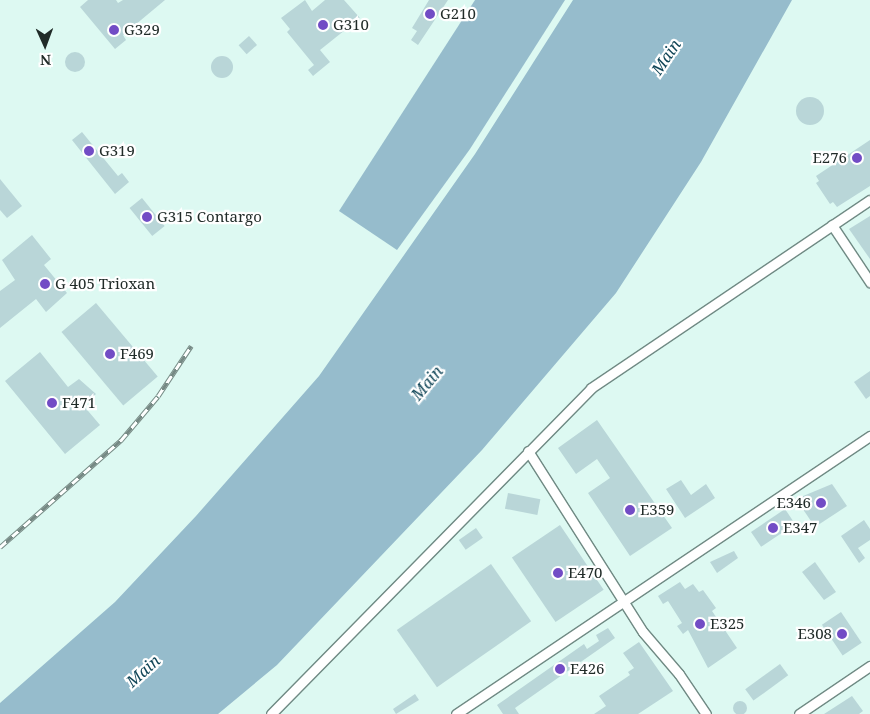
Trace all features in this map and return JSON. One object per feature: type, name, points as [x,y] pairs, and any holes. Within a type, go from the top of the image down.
[{"type":"street","points":[[270,714],[528,451],[604,378],[870,200]]},
{"type":"street","points":[[832,225],[870,282]]},
{"type":"street","points":[[456,714],[469,710],[623,601],[870,436]]},
{"type":"street","points":[[528,451],[623,601],[706,714]]},
{"type":"street","points":[[798,714],[870,666]]},
{"type":"water","points":[[475,0],[565,0],[470,149],[397,250],[339,211]]},
{"type":"water","name":"Main","points":[[573,0],[792,0],[701,162],[616,293],[482,450],[277,665],[218,714],[0,714],[0,703],[115,602],[196,516],[319,376],[475,154]]},
{"type":"building","name":"G329","points":[[88,0],[116,0],[118,3],[123,0],[165,0],[123,35],[126,40],[115,49],[80,7]]},
{"type":"building","name":"G310","points":[[305,0],[312,11],[325,0],[344,0],[360,18],[320,50],[330,62],[313,76],[308,70],[314,65],[287,32],[290,29],[281,18]]},
{"type":"building","name":"G210","points":[[429,0],[448,0],[418,45],[411,40],[417,31],[412,28]]},
{"type":"building","points":[[249,36],[257,45],[247,54],[239,45]]},
{"type":"building","points":[[75,52],[82,55],[85,62],[82,69],[75,72],[68,69],[65,62],[68,55]]},
{"type":"building","points":[[222,56],[232,63],[233,67],[226,77],[222,78],[212,71],[211,67],[218,57]]},
{"type":"building","points":[[810,97],[820,101],[824,111],[820,121],[810,125],[800,121],[796,111],[800,101]]},
{"type":"building","name":"G319","points":[[82,132],[118,176],[122,173],[129,182],[115,194],[72,140]]},
{"type":"building","name":"E276","points":[[870,140],[870,186],[837,207],[833,202],[830,204],[816,183],[819,181],[816,176]]},
{"type":"building","points":[[0,179],[22,206],[7,218],[0,210]]},
{"type":"building","name":"G315 Contargo","points":[[142,198],[165,226],[152,236],[130,208]]},
{"type":"building","points":[[870,216],[870,259],[849,229]]},
{"type":"building","name":"G 405 Trioxan","points":[[32,235],[51,259],[44,265],[67,293],[46,312],[36,299],[0,328],[0,291],[15,280],[2,260]]},
{"type":"building","name":"F469","points":[[96,303],[158,377],[123,405],[62,332]]},
{"type":"building","name":"F471","points":[[40,352],[68,387],[79,379],[96,394],[83,405],[100,425],[65,454],[5,381]]},
{"type":"building","points":[[870,371],[870,396],[866,399],[854,382]]},
{"type":"building","name":"E359","points":[[597,420],[672,528],[630,556],[588,493],[610,478],[597,459],[576,474],[558,448]]},
{"type":"building","points":[[681,480],[691,495],[706,484],[715,498],[685,518],[666,489]]},
{"type":"building","name":"E346","points":[[832,484],[847,506],[815,527],[796,499]]},
{"type":"building","points":[[508,493],[540,499],[537,515],[505,509]]},
{"type":"building","name":"E347","points":[[785,509],[795,524],[761,547],[751,532]]},
{"type":"building","points":[[864,520],[870,529],[870,540],[858,548],[865,558],[859,563],[841,536]]},
{"type":"building","name":"E470","points":[[560,525],[604,590],[556,622],[512,557]]},
{"type":"building","points":[[476,528],[483,538],[466,550],[459,540]]},
{"type":"building","points":[[734,551],[738,558],[717,573],[710,562]]},
{"type":"building","points":[[815,562],[836,592],[824,600],[802,572]]},
{"type":"building","points":[[491,564],[531,621],[437,687],[397,630]]},
{"type":"building","name":"E325","points":[[680,582],[685,589],[693,584],[699,592],[703,590],[716,608],[712,611],[737,648],[708,668],[688,630],[683,634],[677,626],[682,623],[668,601],[663,604],[658,596]]},
{"type":"building","name":"E308","points":[[841,612],[862,643],[843,656],[822,625]]},
{"type":"building","points":[[608,628],[615,638],[515,708],[519,714],[503,714],[497,705],[584,644],[587,649],[599,641],[596,635]]},
{"type":"building","points":[[639,642],[673,691],[638,714],[594,714],[606,706],[599,696],[630,675],[628,672],[634,668],[623,653]]},
{"type":"building","points":[[780,664],[788,675],[753,701],[745,689]]},
{"type":"building","points":[[415,694],[419,700],[396,714],[393,709]]},
{"type":"building","points":[[852,696],[863,711],[859,714],[824,714]]},
{"type":"building","points":[[737,701],[743,701],[747,708],[743,715],[737,715],[733,711],[733,705]]},
{"type":"railway","points":[[0,547],[121,440],[158,396],[191,346]]},
{"type":"place","name":"G210","points":[[430,14]]},
{"type":"place","name":"G310","points":[[323,25]]},
{"type":"place","name":"G329","points":[[114,30]]},
{"type":"place","name":"G319","points":[[89,151]]},
{"type":"place","name":"E276","points":[[857,158]]},
{"type":"place","name":"G315 Contargo","points":[[147,217]]},
{"type":"place","name":"G 405 Trioxan","points":[[45,284]]},
{"type":"place","name":"F469","points":[[110,354]]},
{"type":"place","name":"F471","points":[[52,403]]},
{"type":"place","name":"E346","points":[[821,503]]},
{"type":"place","name":"E359","points":[[630,510]]},
{"type":"place","name":"E347","points":[[773,528]]},
{"type":"place","name":"E470","points":[[558,573]]},
{"type":"place","name":"E325","points":[[700,624]]},
{"type":"place","name":"E308","points":[[842,634]]},
{"type":"place","name":"E426","points":[[560,669]]}]
